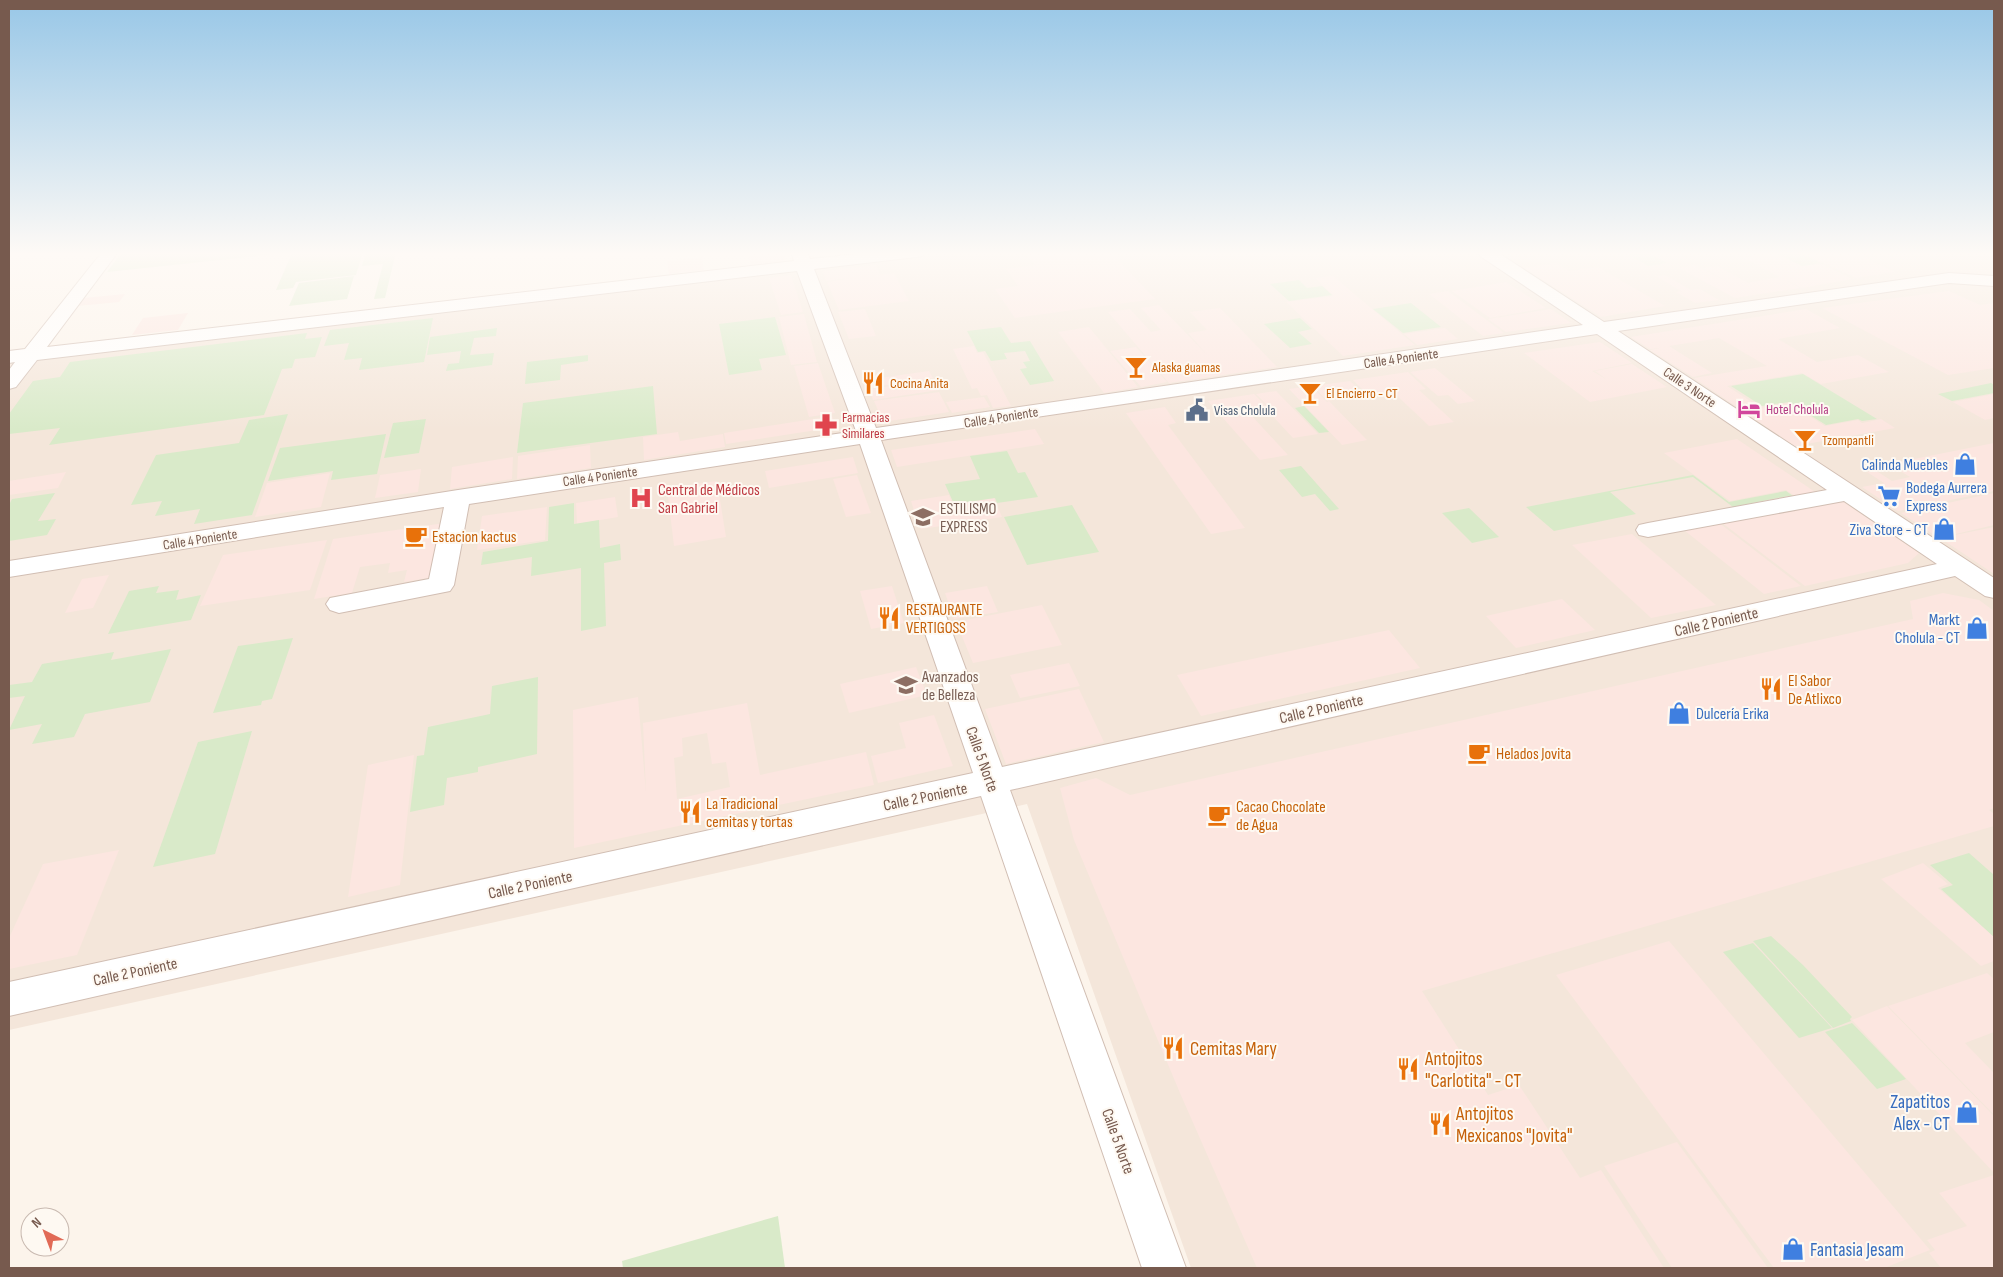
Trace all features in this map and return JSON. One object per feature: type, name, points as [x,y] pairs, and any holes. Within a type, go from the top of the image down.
[{"type":"street","points":[[9,383],[64,312]]},
{"type":"street","points":[[9,357],[372,312]]},
{"type":"street","name":"Calle 5 Norte","points":[[821,312],[869,437],[1164,1268]]},
{"type":"street","name":"Calle 3 Norte","points":[[1576,312],[1994,590]]},
{"type":"street","name":"Calle 4 Poniente","points":[[9,569],[458,497],[1715,312]]},
{"type":"street","points":[[1648,530],[1848,493]]},
{"type":"street","points":[[339,604],[442,586],[458,497]]},
{"type":"street","name":"Calle 2 Poniente","points":[[9,999],[1959,567]]},
{"type":"shaded area","points":[[374,312],[1994,312],[1994,1268],[1191,1268],[1027,804],[9,1030],[9,354]]},
{"type":"shaded area","points":[[780,312],[803,312],[781,315]]},
{"type":"shaded area","points":[[838,312],[866,312],[876,336],[849,339]]},
{"type":"shaded area","points":[[1011,312],[1062,312],[1015,318]]},
{"type":"shaded area","points":[[1108,312],[1132,312],[1151,332],[1161,330],[1144,312],[1165,312],[1208,356],[1188,333],[1207,330],[1190,312],[1223,312],[1277,367],[1169,383]]},
{"type":"shaded area","points":[[1296,312],[1375,312],[1415,345],[1343,356]]},
{"type":"shaded area","points":[[1452,312],[1475,312],[1504,333],[1483,336]]},
{"type":"shaded area","points":[[1481,312],[1526,312],[1490,318]]},
{"type":"shaded area","points":[[1535,312],[1555,312],[1571,323],[1506,332],[1488,319]]},
{"type":"shaded area","points":[[1593,312],[1632,312],[1601,317]]},
{"type":"shaded area","points":[[1790,312],[1811,312],[1840,328],[1778,339],[1817,362],[1858,355],[1889,372],[1821,384],[1802,373],[1727,386],[1761,408],[1789,403],[1825,426],[1858,420],[1862,423],[1881,419],[1895,428],[1795,446],[1694,378],[1767,366],[1719,338],[1669,346],[1712,373],[1693,377],[1650,350],[1660,348],[1650,349],[1631,337]]},
{"type":"shaded area","points":[[1829,312],[1994,312],[1994,368],[1948,375]]},
{"type":"shaded area","points":[[188,313],[178,330],[132,335],[143,318]]},
{"type":"shaded area","points":[[804,314],[817,362],[791,365],[779,317]]},
{"type":"shaded area","points":[[1089,327],[1138,387],[1104,393],[1058,332]]},
{"type":"shaded area","points":[[1445,328],[1458,339],[1417,345],[1404,334]]},
{"type":"shaded area","points":[[1600,342],[1632,363],[1592,371],[1606,379],[1595,371],[1632,364],[1667,387],[1590,402],[1524,353]]},
{"type":"shaded area","points":[[974,346],[977,353],[983,352],[1011,406],[993,408],[987,395],[981,396],[977,388],[972,389],[953,349]]},
{"type":"shaded area","points":[[1136,347],[1167,382],[1141,387],[1110,351]]},
{"type":"shaded area","points":[[818,363],[835,413],[809,417],[794,366]]},
{"type":"shaded area","points":[[1435,368],[1475,401],[1458,404],[1448,395],[1438,396],[1410,372]]},
{"type":"shaded area","points":[[929,371],[933,378],[869,388],[866,380]]},
{"type":"shaded area","points":[[1408,372],[1426,389],[1419,390],[1454,422],[1429,426],[1392,391],[1367,394],[1353,380]]},
{"type":"shaded area","points":[[933,380],[939,390],[873,400],[869,389]]},
{"type":"shaded area","points":[[1350,381],[1365,395],[1327,401],[1313,386]]},
{"type":"shaded area","points":[[1311,386],[1327,402],[1329,401],[1367,440],[1342,445],[1289,389]]},
{"type":"shaded area","points":[[1276,391],[1318,434],[1293,438],[1268,411],[1272,410],[1256,394]]},
{"type":"shaded area","points":[[939,392],[949,412],[883,422],[874,401]]},
{"type":"shaded area","points":[[1254,394],[1270,410],[1250,414],[1288,455],[1260,460],[1208,401]]},
{"type":"shaded area","points":[[1994,394],[1994,418],[1985,420],[1953,402]]},
{"type":"shaded area","points":[[984,397],[990,407],[952,413],[946,402]]},
{"type":"shaded area","points":[[1165,407],[1176,423],[1168,425],[1245,528],[1211,534],[1126,413]]},
{"type":"shaded area","points":[[832,416],[836,427],[726,444],[724,433]]},
{"type":"shaded area","points":[[1035,429],[1044,444],[897,467],[891,450]]},
{"type":"shaded area","points":[[678,432],[680,441],[723,434],[725,447],[644,460],[643,437]]},
{"type":"shaded area","points":[[1737,439],[1821,496],[1801,500],[1786,490],[1730,501],[1664,453]]},
{"type":"shaded area","points":[[1994,443],[1994,491],[1898,511],[1862,487],[1884,483],[1867,472],[1875,470],[1892,481],[1910,477],[1889,464]]},
{"type":"shaded area","points":[[590,445],[591,468],[517,479],[518,456]]},
{"type":"shaded area","points":[[513,457],[512,479],[450,489],[452,467]]},
{"type":"shaded area","points":[[853,457],[858,473],[769,488],[765,471]]},
{"type":"shaded area","points":[[421,469],[418,492],[375,498],[380,475]]},
{"type":"shaded area","points":[[66,472],[58,488],[9,495],[9,481]]},
{"type":"shaded area","points":[[330,473],[321,507],[255,517],[267,483]]},
{"type":"shaded area","points":[[857,475],[871,513],[846,517],[833,479]]},
{"type":"shaded area","points":[[717,481],[726,537],[674,546],[667,488]]},
{"type":"shaded area","points":[[1994,493],[1994,525],[1939,538],[1901,513]]},
{"type":"shaded area","points":[[949,495],[954,508],[915,514],[911,501]]},
{"type":"shaded area","points":[[1833,495],[1919,553],[1908,563],[1805,586],[1717,519]]},
{"type":"shaded area","points":[[615,497],[618,517],[577,524],[576,503]]},
{"type":"shaded area","points":[[994,498],[1002,517],[921,529],[916,514],[956,508],[955,504]]},
{"type":"shaded area","points":[[547,507],[545,540],[477,550],[482,516]]},
{"type":"shaded area","points":[[1714,519],[1801,586],[1764,594],[1679,526]]},
{"type":"shaded area","points":[[445,523],[434,577],[404,582],[407,570],[388,573],[390,563],[360,567],[352,593],[314,599],[333,539]]},
{"type":"shaded area","points":[[1994,527],[1994,574],[1940,538]]},
{"type":"shaded area","points":[[1632,534],[1716,605],[1651,618],[1572,545]]},
{"type":"shaded area","points":[[327,540],[310,590],[200,606],[223,555]]},
{"type":"shaded area","points":[[109,575],[93,608],[65,613],[82,579]]},
{"type":"shaded area","points":[[892,586],[904,623],[871,629],[860,591]]},
{"type":"shaded area","points":[[987,586],[998,612],[954,619],[945,593]]},
{"type":"shaded area","points":[[1943,593],[1979,600],[1994,611],[1994,808],[1989,810],[1994,814],[1994,826],[1422,991],[1488,1095],[1519,1085],[1580,1178],[1601,1170],[1664,1268],[1257,1268],[1180,1093],[1074,840],[1060,788],[1096,778],[1130,795],[1913,619],[1910,601]]},
{"type":"shaded area","points":[[1562,599],[1595,630],[1516,648],[1486,616]]},
{"type":"shaded area","points":[[1042,605],[1062,645],[973,663],[956,622]]},
{"type":"shaded area","points":[[1389,630],[1420,668],[1201,716],[1177,675]]},
{"type":"shaded area","points":[[1069,663],[1080,686],[1020,698],[1010,675]]},
{"type":"shaded area","points":[[916,667],[927,695],[849,713],[840,684]]},
{"type":"shaded area","points":[[1079,689],[1104,742],[1006,764],[985,709]]},
{"type":"shaded area","points":[[638,697],[646,793],[643,723],[747,703],[760,775],[866,752],[874,785],[574,848],[573,710]],"holes":[[[707,733],[712,764],[726,762],[730,787],[677,799],[674,758],[683,756],[682,738]]]},
{"type":"shaded area","points":[[934,715],[953,766],[878,783],[871,756],[906,748],[899,723]]},
{"type":"shaded area","points":[[414,755],[400,885],[348,897],[368,765]]},
{"type":"shaded area","points":[[119,850],[77,955],[9,969],[9,938],[43,864]]},
{"type":"shaded area","points":[[1923,863],[1948,884],[1938,888],[1994,936],[1994,961],[1981,966],[1881,879]]},
{"type":"shaded area","points":[[1669,941],[1930,1250],[1884,1268],[1774,1268],[1556,975]]},
{"type":"shaded area","points":[[1987,973],[1994,979],[1994,1032],[1965,1043],[1994,1073],[1994,1115],[1888,1006]]},
{"type":"shaded area","points":[[1887,1006],[1994,1116],[1994,1173],[1852,1020]]},
{"type":"shaded area","points":[[1677,1142],[1768,1268],[1672,1268],[1604,1166]]},
{"type":"shaded area","points":[[1994,1175],[1994,1268],[1941,1268],[1929,1253],[1935,1250],[1927,1240],[1967,1226],[1939,1193]]},
{"type":"green space","points":[[1376,312],[1422,312],[1441,327],[1403,333]]},
{"type":"green space","points":[[775,317],[786,355],[759,359],[762,370],[729,375],[719,324]]},
{"type":"green space","points":[[433,318],[424,362],[359,370],[362,358],[344,360],[349,343],[324,346],[330,330]]},
{"type":"green space","points":[[1300,318],[1312,329],[1298,332],[1312,344],[1290,348],[1264,324]]},
{"type":"green space","points":[[1001,327],[1011,343],[1030,341],[1054,381],[1030,385],[1020,369],[1027,368],[1023,362],[1030,361],[1025,351],[1004,353],[1007,359],[991,361],[985,351],[978,352],[967,331]]},
{"type":"green space","points":[[497,328],[496,336],[474,338],[470,355],[494,353],[492,365],[446,371],[448,364],[459,363],[461,351],[427,355],[430,337]]},
{"type":"green space","points":[[307,333],[305,339],[322,337],[315,357],[295,359],[292,368],[282,369],[264,415],[49,445],[60,428],[9,434],[9,414],[33,381],[60,377],[70,362]]},
{"type":"green space","points":[[588,355],[588,361],[561,365],[560,380],[525,384],[527,362]]},
{"type":"green space","points":[[1803,374],[1877,419],[1862,421],[1858,419],[1826,425],[1789,402],[1762,406],[1731,386]]},
{"type":"green space","points":[[1991,383],[1994,385],[1994,393],[1952,401],[1938,394]]},
{"type":"green space","points":[[653,386],[657,434],[517,453],[523,403]]},
{"type":"green space","points":[[1304,406],[1329,432],[1319,433],[1295,408]]},
{"type":"green space","points":[[288,414],[252,515],[194,524],[200,509],[155,516],[162,501],[131,505],[156,455],[239,443],[249,420]]},
{"type":"green space","points":[[426,419],[419,453],[384,458],[393,423]]},
{"type":"green space","points":[[386,434],[377,474],[331,480],[333,471],[268,481],[280,448]]},
{"type":"green space","points":[[1007,451],[1018,473],[1025,472],[1038,497],[997,503],[995,498],[954,504],[945,484],[980,479],[970,456]]},
{"type":"green space","points":[[1301,466],[1339,509],[1330,511],[1315,494],[1302,497],[1279,470]]},
{"type":"green space","points":[[1693,475],[1729,502],[1786,491],[1800,501],[1796,501],[1788,496],[1733,507],[1693,477],[1610,492],[1636,514],[1554,531],[1526,507]]},
{"type":"green space","points":[[55,493],[38,521],[56,519],[47,535],[9,541],[9,505],[12,499]]},
{"type":"green space","points":[[574,503],[574,524],[599,520],[600,548],[620,544],[621,560],[604,563],[606,626],[581,631],[581,568],[531,576],[532,557],[481,565],[483,552],[548,541],[549,507]]},
{"type":"green space","points":[[1072,505],[1099,552],[1027,565],[1004,517]]},
{"type":"green space","points":[[1469,508],[1499,537],[1472,543],[1442,513]]},
{"type":"green space","points":[[159,586],[156,593],[179,590],[176,600],[201,595],[191,620],[108,634],[129,591]]},
{"type":"green space","points":[[293,638],[272,699],[262,701],[261,705],[213,713],[238,646]]},
{"type":"green space","points":[[171,649],[150,702],[85,714],[74,737],[32,744],[42,724],[9,730],[25,696],[9,698],[9,685],[32,682],[42,664],[114,652],[111,660]]},
{"type":"green space","points":[[538,677],[537,754],[478,767],[478,772],[447,778],[444,805],[410,812],[417,756],[424,755],[428,727],[490,714],[492,686]]},
{"type":"green space","points":[[252,731],[215,854],[153,867],[198,742]]},
{"type":"green space","points":[[1969,853],[1994,875],[1994,937],[1941,889],[1953,885],[1930,865]]},
{"type":"green space","points":[[1771,936],[1803,965],[1852,1017],[1851,1021],[1833,1028],[1753,941]]},
{"type":"green space","points":[[1753,943],[1832,1028],[1799,1038],[1723,952]]},
{"type":"green space","points":[[1852,1023],[1906,1079],[1877,1089],[1825,1032]]},
{"type":"green space","points":[[778,1216],[785,1268],[623,1268],[622,1261]]},
{"type":"place","name":"Alaska guamas","points":[[1136,367]]},
{"type":"place","name":"Cocina Anita","points":[[873,383]]},
{"type":"place","name":"El Encierro - CT","points":[[1310,393]]},
{"type":"place","name":"Hotel Cholula","points":[[1749,409]]},
{"type":"place","name":"Visas Cholula","points":[[1197,410]]},
{"type":"place","name":"Farmacias Similares","points":[[826,425]]},
{"type":"place","name":"Tzompantli","points":[[1805,440]]},
{"type":"place","name":"Calinda Muebles","points":[[1965,464]]},
{"type":"place","name":"Bodega Aurrera Express","points":[[1889,496]]},
{"type":"place","name":"Central de Médicos San Gabriel","points":[[641,498]]},
{"type":"place","name":"ESTILISMO EXPRESS","points":[[923,517]]},
{"type":"place","name":"Ziva Store - CT","points":[[1944,529]]},
{"type":"place","name":"Estacion kactus","points":[[416,536]]},
{"type":"place","name":"RESTAURANTE VERTIGOSS","points":[[889,618]]},
{"type":"place","name":"Markt Cholula - CT","points":[[1977,628]]},
{"type":"place","name":"Avanzados de Belleza","points":[[906,685]]},
{"type":"place","name":"El Sabor De Atlixco","points":[[1771,689]]},
{"type":"place","name":"Dulcería Erika","points":[[1679,713]]},
{"type":"place","name":"Helados Jovita","points":[[1479,753]]},
{"type":"place","name":"La Tradicional cemitas y tortas","points":[[690,812]]},
{"type":"place","name":"Cacao Chocolate de Agua","points":[[1219,815]]},
{"type":"place","name":"Cemitas Mary","points":[[1173,1048]]},
{"type":"place","name":"Antojitos \"Carlotita\" - CT","points":[[1408,1069]]},
{"type":"place","name":"Zapatitos Alex - CT","points":[[1967,1112]]},
{"type":"place","name":"Antojitos Mexicanos \"Jovita\"","points":[[1440,1124]]},
{"type":"place","name":"Fantasia Jesam","points":[[1793,1249]]}]
